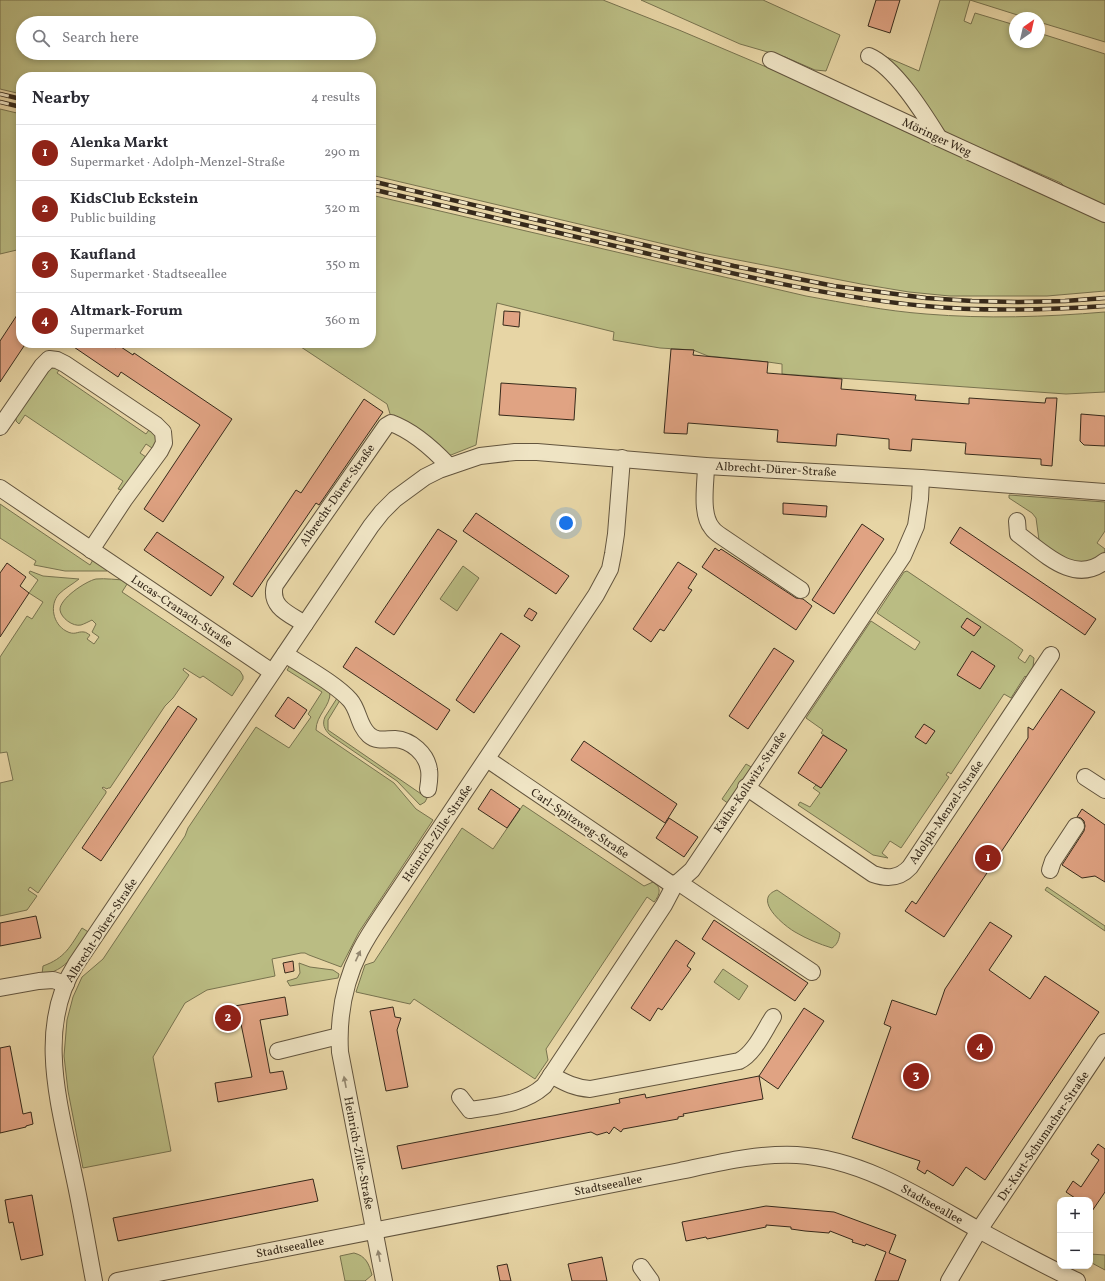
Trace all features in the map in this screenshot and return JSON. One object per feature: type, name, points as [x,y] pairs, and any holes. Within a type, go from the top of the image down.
[{"type":"street","points":[[869,56],[884,65],[904,88],[929,122],[938,138]]},
{"type":"street","name":"Möringer Weg","points":[[771,60],[1105,214]]},
{"type":"street","points":[[0,427],[42,366],[49,359],[57,360],[65,364],[156,425],[163,432],[164,443],[160,451],[124,500],[91,550]]},
{"type":"street","name":"Albrecht-Dürer-Straße","points":[[305,624],[277,606],[273,592],[275,585],[381,431],[391,423],[398,426],[431,448],[449,466]]},
{"type":"street","name":"Albrecht-Dürer-Straße","points":[[94,1281],[54,1076],[54,1034],[59,1007],[66,984],[76,964],[272,672],[382,512],[411,487],[426,477],[449,466],[480,456],[515,452],[537,452],[706,466],[921,478],[1105,492]]},
{"type":"street","name":"Heinrich-Zille-Straße","points":[[384,1281],[343,1071],[340,1036],[342,1004],[350,974],[359,952],[388,906],[606,579],[610,569],[616,534],[622,458]]},
{"type":"street","points":[[706,466],[705,506],[706,518],[711,528],[801,590]]},
{"type":"street","name":"Käthe-Kollwitz-Straße","points":[[460,1097],[470,1110],[505,1104],[527,1098],[535,1094],[544,1086],[664,906],[676,884],[692,870],[903,556],[916,526],[921,478]]},
{"type":"street","name":"Lucas-Cranach-Straße","points":[[0,488],[272,672]]},
{"type":"street","points":[[1017,521],[1018,534],[1053,560],[1066,567],[1084,570],[1094,568],[1105,561]]},
{"type":"street","points":[[285,654],[346,695],[355,707],[362,727],[372,737],[380,740],[395,739],[404,741],[419,751],[426,760],[429,769],[428,789]]},
{"type":"street","name":"Adolph-Menzel-Straße","points":[[746,788],[873,874],[889,878],[904,873],[910,867],[1051,655]]},
{"type":"street","name":"Carl-Spitzweg-Straße","points":[[486,759],[812,972]]},
{"type":"street","points":[[1085,777],[1105,790]]},
{"type":"street","points":[[1050,870],[1053,861],[1076,826]]},
{"type":"street","points":[[0,988],[53,980],[66,984]]},
{"type":"street","points":[[551,1075],[569,1085],[590,1089],[739,1061],[750,1053],[773,1017]]},
{"type":"street","points":[[278,1051],[340,1036]]},
{"type":"street","name":"Dr.-Kurt-Schumacher-Straße","points":[[949,1281],[979,1230],[1105,1042]]},
{"type":"street","name":"Stadtseeallee","points":[[117,1281],[726,1162],[774,1155],[798,1155],[822,1158],[858,1169],[893,1183],[1077,1281]]},
{"type":"street","points":[[641,1267],[652,1281]]},
{"type":"green space","points":[[0,0],[603,0],[679,30],[797,80],[902,130],[1105,222],[1105,291],[1047,296],[950,296],[909,292],[702,253],[376,176],[376,72],[16,72],[16,93],[0,89]]},
{"type":"green space","points":[[641,0],[763,0],[840,35],[826,71],[815,70],[785,57],[740,44]]},
{"type":"green space","points":[[940,0],[970,0],[964,21],[971,24],[975,13],[1009,23],[1009,48],[1045,48],[1045,35],[1105,54],[1105,207],[1067,189],[1061,183],[938,131],[877,53],[919,71]]},
{"type":"green space","points":[[970,0],[1105,0],[1105,42],[1045,24],[1045,12],[1009,12]]},
{"type":"green space","points":[[0,109],[16,113],[16,250],[0,254]]},
{"type":"green space","points":[[376,196],[806,296],[896,311],[948,316],[993,317],[1105,312],[1105,392],[1066,394],[782,374],[782,364],[708,356],[693,350],[660,348],[613,340],[614,332],[497,303],[476,445],[451,455],[444,453],[391,417],[387,404],[303,348],[376,348]]},
{"type":"green space","points":[[62,366],[57,373],[146,434],[151,427],[158,434],[155,450],[146,444],[140,453],[149,459],[122,490],[118,489],[123,481],[25,415],[19,424],[16,421],[16,417],[47,367]]},
{"type":"green space","points":[[1009,495],[1105,502],[1105,531],[1097,543],[1105,549],[1104,553],[1097,559],[1073,565],[1042,546],[1039,540],[1036,518],[1032,513],[1009,498]]},
{"type":"green space","points":[[0,504],[90,565],[94,558],[108,570],[65,571],[34,565],[36,561],[0,538]]},
{"type":"green space","points":[[463,566],[479,578],[457,611],[440,599]]},
{"type":"green space","points":[[30,571],[43,576],[79,579],[59,594],[54,603],[53,609],[55,619],[66,631],[72,633],[86,632],[90,635],[87,639],[94,644],[99,637],[92,632],[96,624],[92,620],[81,625],[74,625],[65,619],[60,610],[61,606],[68,596],[92,580],[127,580],[129,581],[122,592],[240,671],[243,679],[232,696],[203,676],[200,678],[184,668],[183,670],[189,675],[173,698],[165,706],[110,788],[102,788],[106,791],[106,793],[38,893],[30,887],[28,890],[37,896],[27,910],[0,916],[0,783],[13,780],[7,752],[0,753],[0,657],[27,616],[32,619],[43,602],[29,593],[38,580],[29,573]]},
{"type":"green space","points":[[907,571],[1023,650],[1018,658],[1025,663],[1030,655],[1034,658],[1033,667],[1028,679],[1025,676],[1011,698],[1004,694],[951,774],[948,772],[946,775],[949,777],[901,848],[890,841],[882,853],[888,858],[873,855],[798,805],[800,802],[810,807],[820,793],[813,788],[816,785],[821,788],[846,751],[821,733],[823,730],[806,718],[871,621],[915,650],[920,642],[877,613],[904,572]]},
{"type":"green space","points":[[291,664],[330,692],[330,697],[318,720],[316,730],[394,783],[416,809],[433,820],[359,932],[341,967],[305,953],[272,959],[275,976],[207,990],[185,1003],[153,1057],[171,1151],[83,1168],[68,1091],[64,1056],[67,1020],[73,997],[82,977],[103,959],[256,727],[289,748],[311,717],[308,714],[322,692],[287,670]]},
{"type":"green space","points":[[339,695],[342,697],[328,720],[328,730],[427,798],[425,802],[420,805],[397,781],[328,733],[324,726],[324,720]]},
{"type":"green space","points":[[746,764],[753,768],[729,804],[722,799]]},
{"type":"green space","points":[[523,805],[644,886],[653,882],[659,889],[658,897],[654,902],[647,897],[546,1049],[548,1060],[535,1079],[414,999],[410,1004],[356,992],[365,965],[374,962],[462,828],[493,849]]},
{"type":"green space","points":[[1047,887],[1105,926],[1105,931],[1045,890]]},
{"type":"green space","points":[[777,890],[840,933],[836,945],[832,948],[800,935],[777,918],[772,912],[768,899],[770,894]]},
{"type":"green space","points":[[82,928],[90,933],[70,960],[58,970],[42,974],[43,966],[62,955]]},
{"type":"green space","points":[[299,963],[310,967],[333,970],[339,974],[338,978],[290,986],[287,981],[297,978],[300,973]]},
{"type":"green space","points":[[723,969],[748,986],[739,1000],[714,982]]},
{"type":"green space","points":[[354,1253],[364,1258],[370,1267],[372,1275],[365,1281],[345,1281],[340,1256]]},
{"type":"green space","points":[[1093,1254],[1105,1255],[1105,1270],[1093,1264]]},
{"type":"building","points":[[876,0],[900,0],[890,33],[868,26]]},
{"type":"building","points":[[504,311],[520,312],[519,327],[503,325]]},
{"type":"building","points":[[16,317],[16,348],[23,348],[0,382],[0,341]]},
{"type":"building","points":[[75,348],[122,348],[133,355],[134,353],[232,419],[163,522],[144,509],[200,425],[121,372],[118,377]]},
{"type":"building","points":[[671,349],[694,350],[693,355],[768,362],[767,373],[842,379],[841,389],[916,395],[915,400],[969,404],[969,398],[1045,403],[1046,398],[1057,398],[1052,466],[1041,465],[1041,459],[965,454],[966,443],[912,439],[911,451],[889,449],[889,439],[837,434],[836,446],[777,442],[778,430],[688,423],[687,434],[664,433]]},
{"type":"building","points":[[501,383],[576,388],[574,420],[499,415]]},
{"type":"building","points":[[364,399],[383,412],[319,505],[316,503],[252,597],[233,584],[296,490],[301,493]]},
{"type":"building","points":[[1081,414],[1105,416],[1105,446],[1084,445],[1080,441]]},
{"type":"building","points":[[783,503],[827,506],[826,517],[783,514]]},
{"type":"building","points":[[476,513],[569,576],[556,594],[463,531]]},
{"type":"building","points":[[862,524],[884,539],[834,614],[812,600]]},
{"type":"building","points":[[960,527],[1096,619],[1085,635],[950,543]]},
{"type":"building","points":[[438,529],[457,541],[394,635],[375,622]]},
{"type":"building","points":[[157,532],[224,577],[211,596],[144,550]]},
{"type":"building","points":[[715,548],[719,551],[721,549],[796,598],[803,599],[812,606],[796,630],[702,567]]},
{"type":"building","points":[[678,562],[697,574],[688,588],[692,590],[664,631],[660,629],[651,642],[633,629]]},
{"type":"building","points":[[7,563],[26,577],[20,586],[29,593],[0,637],[0,573]]},
{"type":"building","points":[[529,608],[537,613],[532,621],[524,616]]},
{"type":"building","points":[[967,618],[981,627],[974,636],[961,627]]},
{"type":"building","points":[[501,633],[520,646],[474,713],[456,700]]},
{"type":"building","points":[[356,647],[450,710],[437,730],[343,667]]},
{"type":"building","points":[[774,648],[794,661],[748,729],[729,716]]},
{"type":"building","points":[[972,651],[995,666],[980,689],[957,675]]},
{"type":"building","points":[[1061,689],[1095,712],[944,937],[905,911],[912,901],[916,904],[1028,738],[1028,727],[1033,730]]},
{"type":"building","points":[[288,697],[307,710],[294,729],[275,716]]},
{"type":"building","points":[[178,706],[197,719],[101,861],[82,848]]},
{"type":"building","points":[[924,724],[935,731],[926,744],[915,737]]},
{"type":"building","points":[[823,735],[847,750],[821,788],[798,773]]},
{"type":"building","points":[[584,741],[677,804],[665,823],[571,760]]},
{"type":"building","points":[[491,789],[520,809],[507,828],[478,809]]},
{"type":"building","points":[[1082,809],[1105,825],[1105,882],[1095,876],[1082,878],[1062,865],[1084,831],[1084,821],[1077,817]]},
{"type":"building","points":[[669,818],[698,837],[684,857],[656,838]]},
{"type":"building","points":[[36,916],[41,938],[0,946],[0,923]]},
{"type":"building","points":[[714,920],[808,983],[795,1001],[702,939]]},
{"type":"building","points":[[990,922],[1012,936],[989,970],[1030,999],[1045,976],[1099,1012],[985,1180],[966,1167],[953,1186],[927,1170],[925,1174],[917,1169],[920,1161],[852,1138],[891,1027],[884,1024],[892,1000],[936,1015],[945,989]]},
{"type":"building","points":[[676,940],[695,953],[687,966],[691,969],[662,1010],[658,1008],[650,1021],[631,1008]]},
{"type":"building","points":[[293,961],[294,971],[285,973],[283,963]]},
{"type":"building","points":[[285,997],[288,1015],[260,1020],[270,1073],[283,1071],[287,1089],[218,1102],[215,1083],[252,1077],[241,1024],[222,1028],[218,1009]]},
{"type":"building","points":[[393,1007],[395,1017],[401,1018],[397,1030],[408,1087],[386,1091],[370,1011]]},
{"type":"building","points":[[804,1008],[824,1021],[778,1089],[759,1076]]},
{"type":"building","points":[[10,1046],[23,1114],[31,1112],[33,1124],[0,1133],[0,1048]]},
{"type":"building","points":[[759,1076],[763,1099],[683,1114],[684,1116],[678,1117],[678,1119],[623,1129],[621,1132],[614,1127],[609,1134],[607,1132],[597,1135],[591,1132],[402,1169],[397,1146],[620,1103],[619,1099],[645,1094],[646,1098]]},
{"type":"building","points":[[1098,1144],[1105,1149],[1105,1192],[1093,1210],[1093,1197],[1074,1197],[1066,1192],[1073,1181],[1081,1187],[1099,1160],[1091,1154]]},
{"type":"building","points":[[313,1179],[318,1201],[118,1241],[113,1218]]},
{"type":"building","points":[[32,1195],[43,1255],[21,1260],[13,1222],[9,1223],[5,1200]]},
{"type":"building","points":[[766,1206],[834,1212],[896,1235],[889,1253],[906,1260],[898,1281],[875,1281],[886,1252],[866,1244],[865,1246],[852,1242],[853,1240],[830,1231],[829,1233],[805,1231],[791,1229],[791,1227],[766,1225],[766,1227],[707,1239],[706,1237],[686,1241],[682,1222]]},
{"type":"building","points":[[602,1257],[607,1281],[572,1281],[568,1264]]},
{"type":"building","points":[[507,1264],[511,1281],[500,1281],[497,1266]]},
{"type":"railway","points":[[0,94],[16,98]]},
{"type":"railway","points":[[0,102],[16,106]]},
{"type":"railway","points":[[376,182],[734,266],[834,286],[926,298],[972,301],[1065,301],[1105,298]]},
{"type":"railway","points":[[376,190],[715,269],[854,297],[925,306],[992,310],[1060,309],[1105,306]]},
{"type":"place","name":"Alenka Markt","points":[[988,858]]},
{"type":"place","name":"KidsClub Eckstein","points":[[228,1018]]},
{"type":"place","name":"Altmark-Forum","points":[[980,1047]]},
{"type":"place","name":"Kaufland","points":[[916,1076]]}]
